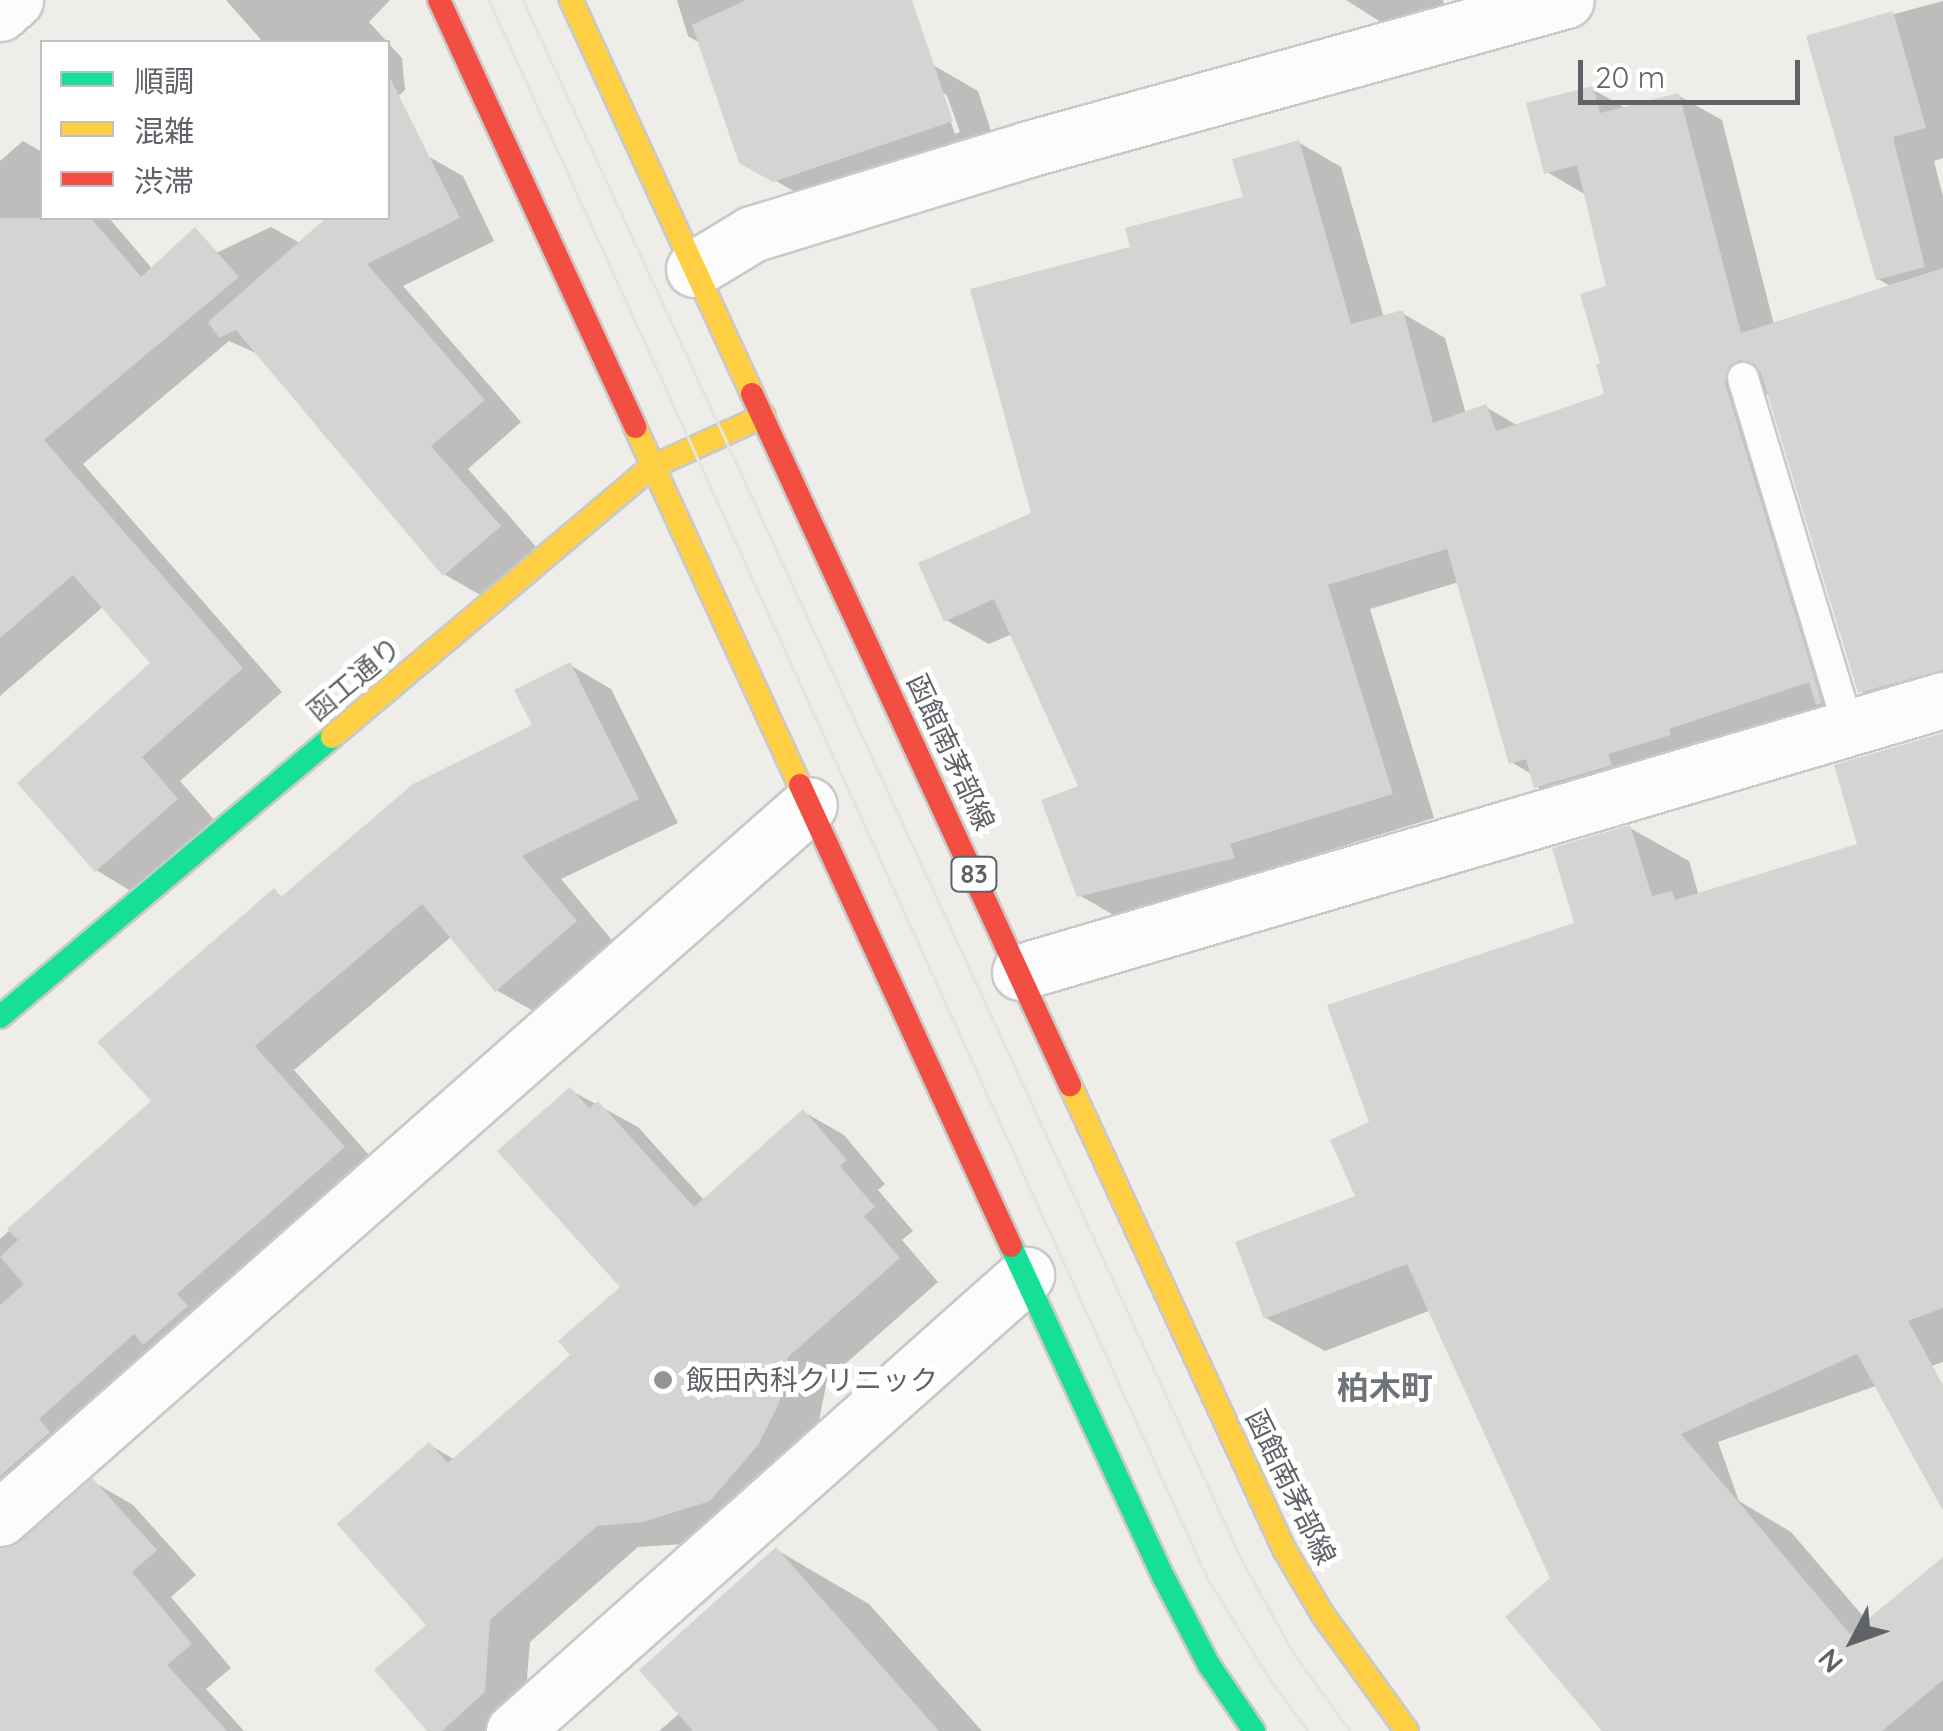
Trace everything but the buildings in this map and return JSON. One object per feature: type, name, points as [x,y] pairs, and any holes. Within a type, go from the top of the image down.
[{"type":"main road","points":[[439,0],[650,468],[809,804],[1164,1578],[1210,1665],[1254,1731]]},
{"type":"main road","name":"函館南茅部線","points":[[571,0],[1284,1549],[1323,1615],[1407,1731]]},
{"type":"main road","name":"函工通り","points":[[0,1017],[650,468],[764,416]]},
{"type":"street","points":[[0,13],[15,0]]},
{"type":"street","points":[[694,269],[752,234],[1028,149],[1566,0]]},
{"type":"street","points":[[1020,972],[1943,700]]},
{"type":"street","points":[[0,1518],[809,804]]},
{"type":"street","points":[[514,1731],[1026,1275]]},
{"type":"lane","points":[[1744,378],[1849,728]]},
{"type":"tram line","points":[[489,0],[1208,1579],[1267,1675],[1308,1731]]},
{"type":"tram line","points":[[523,0],[1243,1562],[1293,1652],[1350,1731]]},
{"type":"traffic: fast","points":[[0,1017],[332,737]]},
{"type":"traffic: fast","points":[[1011,1246],[1164,1578],[1209,1665],[1254,1731]]},
{"type":"traffic: slow","points":[[571,0],[752,394]]},
{"type":"traffic: slow","points":[[332,737],[650,468],[764,416]]},
{"type":"traffic: slow","points":[[635,427],[800,785]]},
{"type":"traffic: slow","points":[[1070,1085],[1284,1549],[1323,1615],[1407,1731]]},
{"type":"traffic: jam","points":[[439,0],[635,427]]},
{"type":"traffic: jam","points":[[752,394],[1070,1085]]},
{"type":"traffic: jam","points":[[800,785],[1011,1246]]},
{"type":"place","name":"飯田內科クリニック","points":[[663,1380]]},
{"type":"district","name":"柏木町","points":[[1385,1387]]}]
